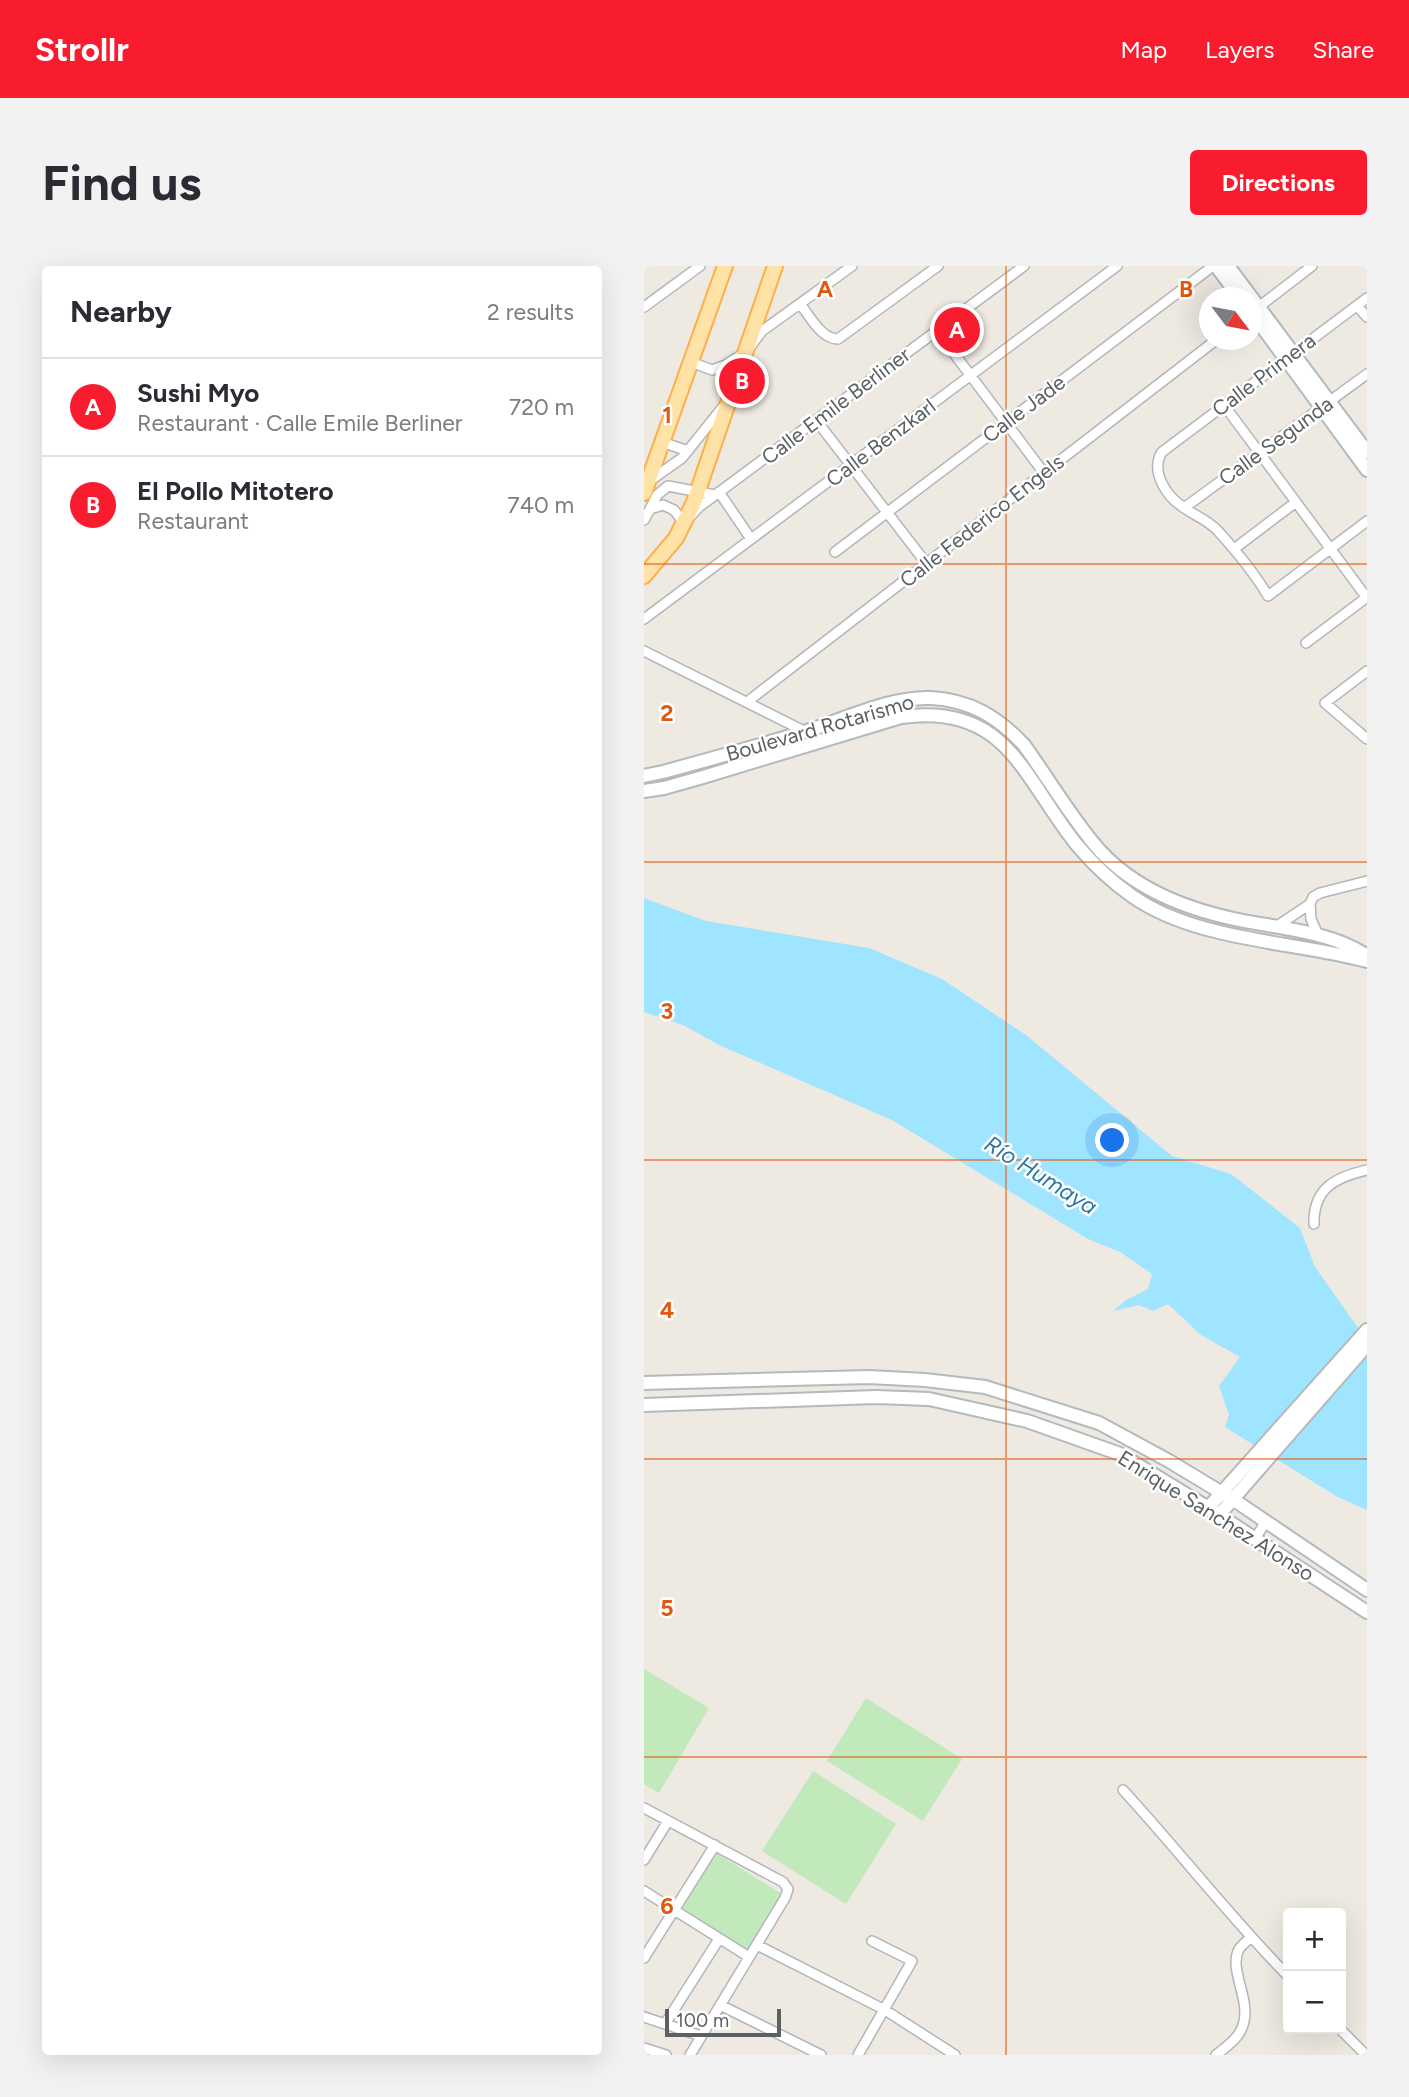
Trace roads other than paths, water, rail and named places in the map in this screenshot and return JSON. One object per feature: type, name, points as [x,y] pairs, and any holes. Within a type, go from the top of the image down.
[{"type":"main road","points":[[645,486],[725,266]]},
{"type":"main road","points":[[644,576],[666,552],[684,523],[731,397],[775,266]]},
{"type":"street","points":[[644,307],[700,266]]},
{"type":"street","points":[[691,362],[712,370],[719,369],[747,351],[762,331],[852,266]]},
{"type":"street","points":[[800,304],[824,335],[838,339],[937,266]]},
{"type":"street","name":"Calle Emile Berliner","points":[[684,523],[717,494],[1024,266]]},
{"type":"street","name":"Calle Benzkarl","points":[[644,619],[1117,266]]},
{"type":"street","points":[[1215,266],[1231,287]]},
{"type":"street","name":"Calle Jade","points":[[835,552],[1215,266]]},
{"type":"street","points":[[1228,266],[1240,287]]},
{"type":"street","points":[[1262,305],[1312,266]]},
{"type":"street","name":"Calle Primera","points":[[1184,508],[1166,490],[1158,474],[1157,464],[1162,452],[1367,298]]},
{"type":"street","points":[[1357,306],[1367,317]]},
{"type":"street","points":[[1262,321],[1325,405],[1367,470]]},
{"type":"street","points":[[937,331],[1044,473]]},
{"type":"street","name":"Calle Federico Engels","points":[[747,702],[1203,350]]},
{"type":"street","name":"Calle Segunda","points":[[1184,508],[1367,374]]},
{"type":"street","points":[[645,486],[682,458],[731,397]]},
{"type":"street","points":[[1224,405],[1367,598],[1306,643]]},
{"type":"street","points":[[1325,405],[1366,450]]},
{"type":"street","points":[[816,421],[926,563]]},
{"type":"street","points":[[662,442],[688,451]]},
{"type":"street","points":[[644,520],[661,490],[668,486],[717,494],[751,539]]},
{"type":"street","points":[[1234,548],[1296,502]]},
{"type":"street","points":[[650,509],[659,505],[667,506],[677,513],[684,523]]},
{"type":"street","points":[[1184,508],[1208,521],[1234,548],[1253,570],[1268,596],[1367,522]]},
{"type":"street","points":[[644,651],[824,742]]},
{"type":"street","points":[[1367,671],[1325,704],[1367,738]]},
{"type":"street","name":"Boulevard Rotarismo","points":[[644,776],[762,744],[898,702],[916,698],[945,699],[974,707],[1000,721],[1024,745],[1096,846],[1138,882],[1194,909],[1277,926],[1348,945],[1367,958]]},
{"type":"street","name":"Boulevard Rotarismo","points":[[644,791],[664,789],[901,717],[933,714],[962,719],[1004,746],[1031,777],[1082,851],[1115,883],[1153,909],[1186,923],[1237,935],[1367,958]]},
{"type":"street","points":[[762,744],[776,756]]},
{"type":"street","points":[[1318,937],[1311,919],[1310,904],[1313,897],[1367,881]]},
{"type":"street","points":[[1277,926],[1310,904]]},
{"type":"street","points":[[1314,1224],[1314,1211],[1319,1197],[1329,1185],[1347,1175],[1367,1170]]},
{"type":"street","points":[[1213,1511],[1330,1379],[1367,1330]]},
{"type":"street","points":[[1330,1379],[1367,1345]]},
{"type":"street","name":"Enrique Sanchez Alonso","points":[[644,1383],[869,1377],[985,1387],[1099,1423],[1231,1491],[1266,1521],[1367,1590]]},
{"type":"street","name":"Enrique Sanchez Alonso","points":[[644,1405],[876,1397],[929,1399],[1027,1421],[1120,1454],[1367,1612]]},
{"type":"street","points":[[1255,1539],[1266,1521]]},
{"type":"street","points":[[1123,1790],[1283,1971]]},
{"type":"street","points":[[644,1808],[783,1882],[788,1889],[690,2055]]},
{"type":"street","points":[[644,1860],[668,1821]]},
{"type":"street","points":[[644,1958],[715,1845]]},
{"type":"street","points":[[644,1891],[750,1957]]},
{"type":"street","points":[[1216,2055],[1235,2039],[1245,2022],[1246,2008],[1236,1959],[1240,1949],[1251,1937]]},
{"type":"street","points":[[665,2024],[719,1938]]},
{"type":"street","points":[[858,2055],[912,1961],[872,1941]]},
{"type":"street","points":[[757,1945],[885,2010],[955,2055]]},
{"type":"street","points":[[720,2005],[821,2055]]},
{"type":"street","points":[[644,2017],[701,2036]]},
{"type":"street","points":[[1345,2034],[1366,2055]]},
{"type":"street","points":[[644,2048],[666,2055]]},
{"type":"water","name":"Río Humaya","points":[[644,898],[706,921],[869,948],[942,979],[1026,1035],[1172,1156],[1231,1174],[1300,1228],[1315,1267],[1361,1332],[1367,1357],[1367,1510],[1336,1496],[1225,1427],[1229,1415],[1219,1386],[1240,1357],[1201,1335],[1168,1304],[1153,1311],[1139,1305],[1113,1311],[1126,1300],[1148,1289],[1152,1274],[1120,1252],[1088,1239],[892,1120],[721,1046],[683,1025],[644,1012]]},
{"type":"place","name":"Sushi Myo","points":[[957,330]]},
{"type":"place","name":"El Pollo Mitotero","points":[[742,381]]}]
